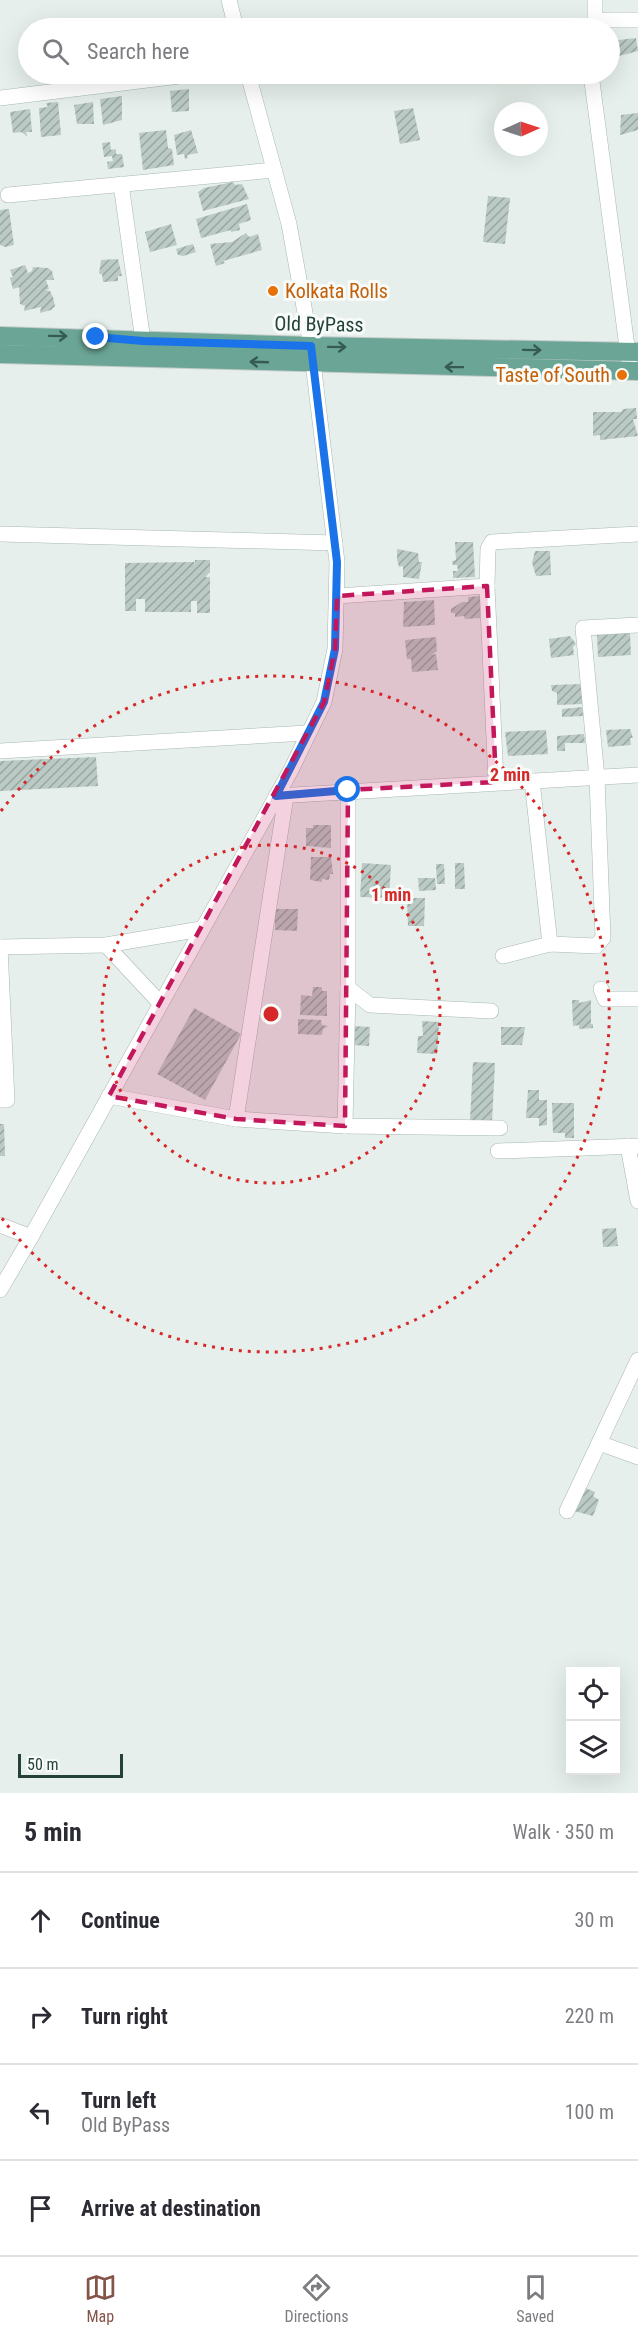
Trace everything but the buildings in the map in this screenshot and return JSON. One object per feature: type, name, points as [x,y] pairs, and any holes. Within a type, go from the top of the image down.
[{"type":"main road","name":"Old ByPass","points":[[0,336],[96,337],[143,341],[311,346],[633,352]]},
{"type":"main road","points":[[96,337],[98,356]]},
{"type":"main road","points":[[0,354],[313,365],[634,371]]},
{"type":"street","points":[[229,0],[234,18]]},
{"type":"street","points":[[593,18],[595,0]]},
{"type":"street","points":[[620,21],[638,20]]},
{"type":"street","points":[[0,98],[114,84]]},
{"type":"street","points":[[0,1290],[201,929],[281,796],[307,733],[324,702],[335,649],[335,543],[311,346],[289,224],[251,84]]},
{"type":"street","points":[[593,84],[634,371]]},
{"type":"street","points":[[8,195],[274,170]]},
{"type":"street","points":[[121,184],[143,341]]},
{"type":"street","points":[[0,534],[335,543]]},
{"type":"street","points":[[496,782],[487,586],[488,549],[492,542],[638,534]]},
{"type":"street","points":[[336,596],[487,586]]},
{"type":"street","points":[[503,956],[550,944],[596,946],[603,938],[597,778],[583,628],[638,625]]},
{"type":"street","points":[[0,751],[307,733]]},
{"type":"street","points":[[281,796],[348,790],[638,776]]},
{"type":"street","points":[[532,781],[550,944]]},
{"type":"street","points":[[345,1126],[348,790]]},
{"type":"street","points":[[236,1119],[281,796]]},
{"type":"street","points":[[0,1100],[7,1100],[0,946],[106,945],[201,929]]},
{"type":"street","points":[[106,945],[160,1003]]},
{"type":"street","points":[[348,988],[370,1005],[491,1011]]},
{"type":"street","points":[[601,989],[605,999],[638,999]]},
{"type":"street","points":[[109,1096],[236,1119],[345,1126],[500,1128]]},
{"type":"street","points":[[498,1151],[633,1146],[638,1201]]},
{"type":"street","points":[[0,1225],[31,1237]]},
{"type":"street","points":[[567,1511],[638,1360]]},
{"type":"street","points":[[599,1443],[638,1457]]},
{"type":"highlighted area","points":[[487,586],[496,782],[348,790],[345,1126],[236,1119],[109,1096],[324,702],[335,649],[337,596]]},
{"type":"place","name":"Kolkata Rolls","points":[[273,291]]},
{"type":"place","name":"Taste of South","points":[[622,375]]},
{"type":"route","points":[[96,337],[143,341],[311,346],[337,562],[335,649],[324,702],[276,796],[348,790]]}]
